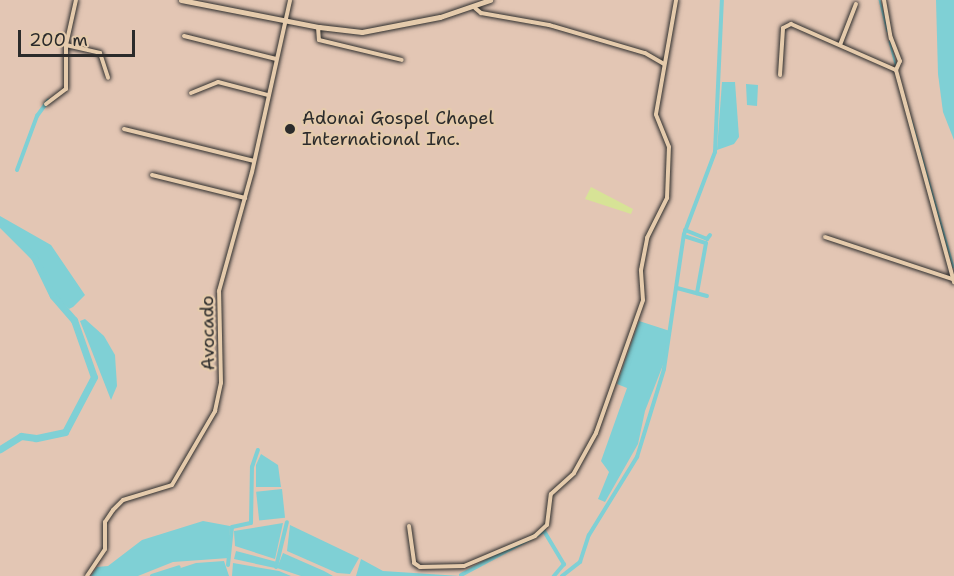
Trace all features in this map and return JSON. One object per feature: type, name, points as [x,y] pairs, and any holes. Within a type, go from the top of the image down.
[{"type":"street","points":[[46,104],[66,89],[66,45],[76,0]]},
{"type":"street","points":[[181,0],[318,27],[362,32],[386,29],[475,8],[490,0]]},
{"type":"street","name":"Avocado","points":[[87,576],[105,549],[105,522],[113,510],[123,500],[172,485],[215,411],[221,383],[219,291],[254,160],[290,0]]},
{"type":"street","points":[[409,526],[415,565],[449,568],[471,564],[535,536],[547,525],[549,500],[574,473],[596,433],[643,300],[641,270],[647,238],[661,214],[670,178],[669,147],[656,114],[676,0]]},
{"type":"street","points":[[884,0],[891,38],[900,61],[896,70],[954,280]]},
{"type":"street","points":[[840,45],[855,4]]},
{"type":"street","points":[[475,8],[481,13],[549,25],[645,53],[664,64]]},
{"type":"street","points":[[780,75],[784,25],[814,32],[896,70]]},
{"type":"street","points":[[318,27],[319,40],[402,60]]},
{"type":"street","points":[[184,36],[276,59]]},
{"type":"street","points":[[66,45],[100,53],[108,78]]},
{"type":"street","points":[[191,93],[218,82],[268,94]]},
{"type":"street","points":[[124,129],[254,160]]},
{"type":"street","points":[[152,175],[244,198]]},
{"type":"street","points":[[825,237],[954,280]]},
{"type":"green space","points":[[591,187],[633,209],[631,214],[585,199]]},
{"type":"water","points":[[936,0],[954,0],[954,140],[943,112],[938,74]]},
{"type":"water","points":[[722,82],[735,82],[739,137],[734,144],[717,150]]},
{"type":"water","points":[[746,84],[758,85],[757,106],[747,105]]},
{"type":"water","points":[[0,216],[51,245],[85,295],[73,307],[69,309],[51,292],[36,255],[0,221]]},
{"type":"water","points":[[85,319],[104,336],[115,355],[117,386],[111,400],[80,321]]},
{"type":"water","points":[[639,321],[670,331],[663,365],[645,411],[638,444],[605,502],[598,499],[609,472],[601,461],[627,388],[617,384]]},
{"type":"water","points":[[261,454],[278,465],[281,487],[256,487],[256,465]]},
{"type":"water","points":[[282,489],[285,518],[259,521],[256,492]]},
{"type":"water","points":[[203,521],[230,526],[229,558],[173,562],[138,576],[91,576],[97,567],[108,566],[142,540]]},
{"type":"water","points":[[283,523],[275,559],[235,546],[234,531]]},
{"type":"water","points":[[290,525],[359,558],[350,574],[337,573],[287,551]]},
{"type":"water","points":[[236,551],[277,562],[275,568],[234,559]]},
{"type":"water","points":[[283,553],[333,576],[301,576],[277,568]]},
{"type":"water","points":[[361,559],[383,571],[460,576],[356,576]]},
{"type":"water","points":[[224,561],[229,576],[156,576],[196,563]]},
{"type":"water","points":[[233,563],[279,571],[291,576],[232,576]]},
{"type":"waterway","points":[[562,576],[580,562],[589,535],[637,457],[664,369],[684,234],[715,152],[722,0]]},
{"type":"waterway","points":[[880,0],[888,31]]},
{"type":"waterway","points":[[890,42],[896,65]]},
{"type":"waterway","points":[[17,170],[37,116],[48,101]]},
{"type":"waterway","points":[[912,121],[954,267]]},
{"type":"waterway","points":[[0,223],[34,257],[53,296],[74,320],[94,377],[65,432],[36,438],[21,436],[0,449]]},
{"type":"waterway","points":[[685,230],[707,239],[710,235]]},
{"type":"waterway","points":[[684,236],[706,243],[697,293]]},
{"type":"waterway","points":[[677,288],[707,296]]},
{"type":"waterway","points":[[228,565],[232,527],[251,523],[252,467],[258,450]]},
{"type":"waterway","points":[[276,567],[287,522]]},
{"type":"waterway","points":[[461,575],[544,531],[564,564],[554,576]]},
{"type":"waterway","points":[[152,576],[179,567]]},
{"type":"place","name":"Adonai Gospel Chapel International Inc.","points":[[290,129]]}]
